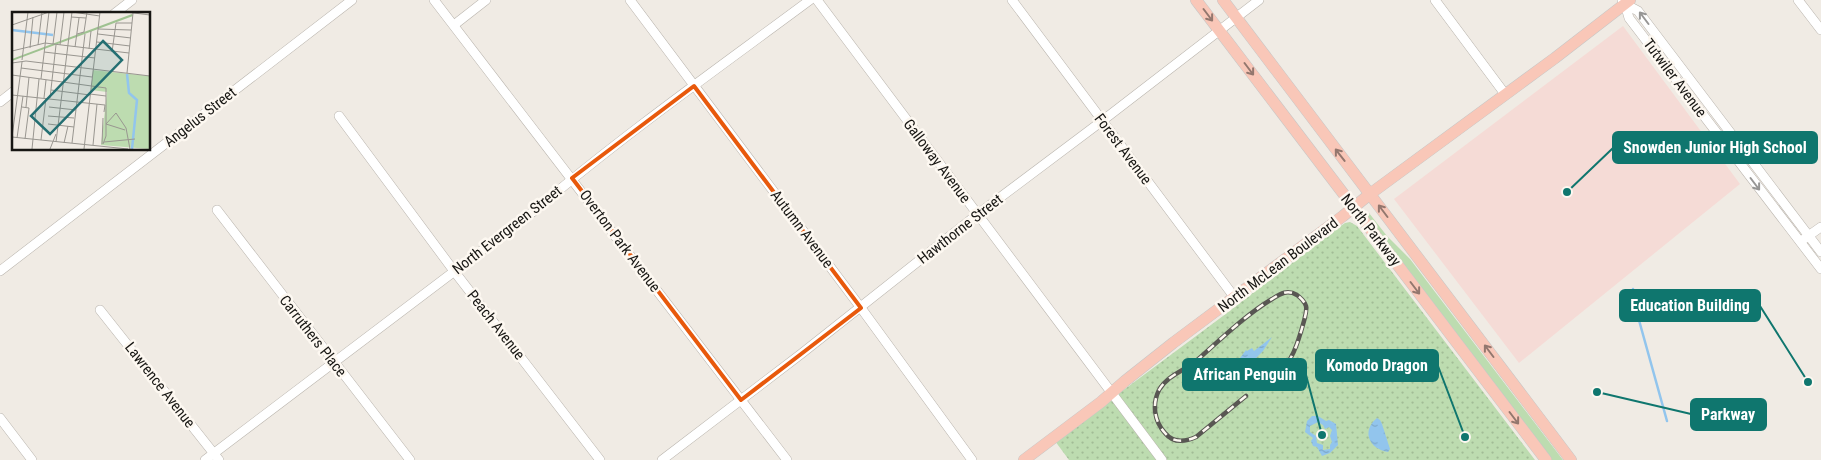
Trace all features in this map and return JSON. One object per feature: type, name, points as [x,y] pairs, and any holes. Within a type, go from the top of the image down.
[{"type":"main road","name":"North Parkway","points":[[1196,0],[1546,460]]},
{"type":"main road","name":"North Parkway","points":[[1223,0],[1571,460]]},
{"type":"main road","name":"North McLean Boulevard","points":[[1024,460],[1111,394],[1166,348],[1354,208],[1370,194],[1555,58],[1626,1]]},
{"type":"street","points":[[117,12],[132,0]]},
{"type":"street","name":"Angelus Street","points":[[0,271],[150,152],[352,0]]},
{"type":"street","name":"Overton Park Avenue","points":[[434,0],[787,460]]},
{"type":"street","points":[[454,25],[486,0]]},
{"type":"street","name":"Autumn Avenue","points":[[630,0],[861,308],[972,460]]},
{"type":"street","name":"North Evergreen Street","points":[[204,460],[217,457],[334,363],[534,211],[572,178],[810,0]]},
{"type":"street","name":"Galloway Avenue","points":[[817,0],[1162,460]]},
{"type":"street","name":"Forest Avenue","points":[[1012,0],[1234,298]]},
{"type":"street","name":"Hawthorne Street","points":[[662,460],[861,308],[978,214],[1102,121],[1235,16],[1259,0]]},
{"type":"street","points":[[1435,0],[1505,94]]},
{"type":"street","points":[[1798,0],[1821,30]]},
{"type":"street","name":"Tutwiler Avenue","points":[[1626,1],[1638,11],[1821,252]]},
{"type":"street","name":"Tutwiler Avenue","points":[[1626,1],[1629,18],[1821,269]]},
{"type":"street","points":[[0,102],[12,93]]},
{"type":"street","name":"Peach Avenue","points":[[339,116],[454,271],[600,460]]},
{"type":"street","points":[[1712,127],[1720,120]]},
{"type":"street","name":"Carruthers Place","points":[[217,210],[410,460]]},
{"type":"street","points":[[1800,243],[1821,227]]},
{"type":"street","name":"Lawrence Avenue","points":[[100,310],[217,457]]},
{"type":"street","points":[[0,418],[32,460]]},
{"type":"highlighted area","points":[[694,86],[861,308],[741,400],[572,178]]},
{"type":"shaded area","points":[[1623,26],[1740,184],[1519,363],[1394,199]]},
{"type":"green space","points":[[1369,213],[1387,236],[1410,259],[1563,460],[1551,460],[1365,215]]},
{"type":"green space","points":[[1350,222],[1357,226],[1535,460],[1069,460],[1055,441],[1335,230]]},
{"type":"water","points":[[1272,337],[1263,351],[1253,361],[1253,368],[1251,370],[1224,380],[1221,374],[1237,362],[1246,350],[1252,348],[1254,351]]},
{"type":"water","points":[[1312,416],[1318,416],[1336,424],[1338,445],[1330,453],[1322,456],[1317,447],[1313,446],[1311,441],[1313,438],[1305,432],[1307,421]],"holes":[[[1318,422],[1325,429],[1329,427],[1332,430],[1330,449],[1323,450],[1323,445],[1317,443],[1316,436],[1310,432],[1310,426]]]},
{"type":"water","points":[[1377,418],[1382,424],[1390,449],[1388,452],[1376,447],[1369,439],[1369,428]]},
{"type":"waterway","points":[[1633,289],[1637,313],[1667,421]]},
{"type":"railway","points":[[1246,396],[1196,437],[1188,440],[1179,441],[1172,439],[1161,428],[1156,418],[1155,401],[1159,390],[1166,381],[1195,362],[1252,313],[1281,294],[1290,292],[1304,301],[1306,314],[1294,352],[1286,366],[1275,378]]},
{"type":"place","name":"Snowden Junior High School","points":[[1567,192]]},
{"type":"place","name":"Education Building","points":[[1808,382]]},
{"type":"place","name":"Parkway","points":[[1597,392]]},
{"type":"place","name":"African Penguin","points":[[1322,435]]},
{"type":"place","name":"Komodo Dragon","points":[[1465,437]]}]
